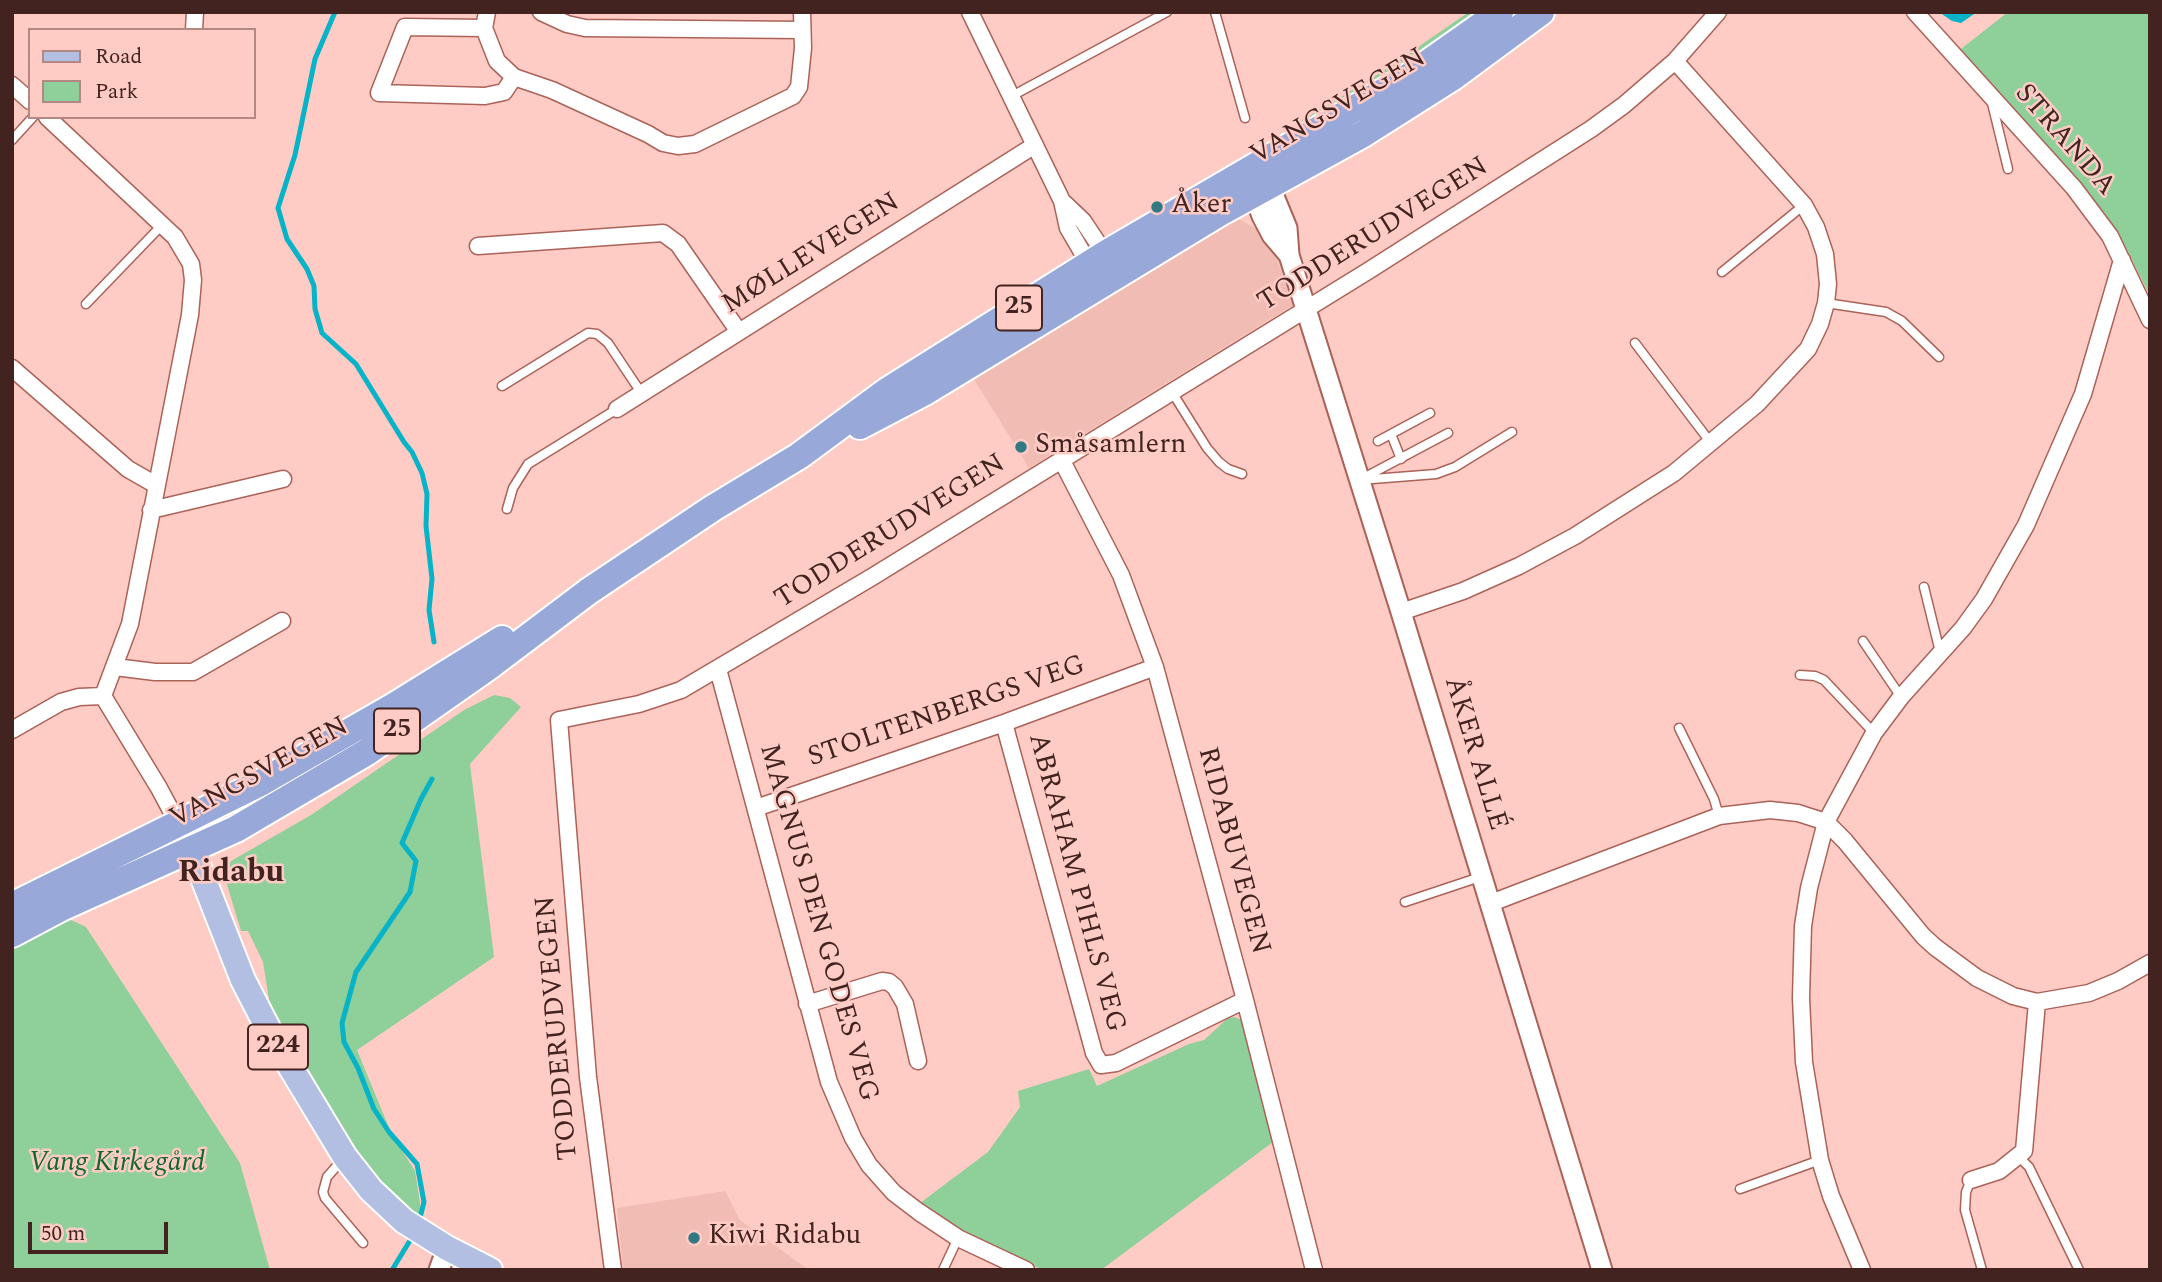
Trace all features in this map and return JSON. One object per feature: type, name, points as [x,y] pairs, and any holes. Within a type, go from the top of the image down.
[{"type":"highway","name":"VANGSVEGEN","points":[[1256,185],[1500,12]]},
{"type":"highway","name":"VANGSVEGEN","points":[[12,934],[61,908],[191,850],[285,802],[367,752],[491,665],[589,591],[713,508],[799,456],[925,392],[1102,266],[1411,104],[1453,77],[1541,12]]},
{"type":"highway","name":"VANGSVEGEN","points":[[12,906],[312,754],[483,649],[589,591]]},
{"type":"main road","name":"224","points":[[191,850],[243,980],[273,1038],[345,1157],[372,1190],[437,1251],[490,1270]]},
{"type":"street","points":[[541,12],[585,28],[802,30]]},
{"type":"street","points":[[514,77],[504,92],[485,96],[379,93],[405,27],[486,20],[497,61],[514,77],[552,90],[663,143],[678,146],[695,144],[793,96],[799,87],[802,12]]},
{"type":"street","points":[[970,12],[1062,201],[1083,221],[1102,266]]},
{"type":"street","name":"TODDERUDVEGEN","points":[[613,1270],[588,1077],[559,720],[657,698],[681,690],[718,670],[1172,392],[1591,129],[1675,61],[1718,12]]},
{"type":"street","name":"STRANDA","points":[[1915,12],[2074,188],[2110,236],[2150,320]]},
{"type":"street","points":[[1401,612],[1462,591],[1519,566],[1575,536],[1658,484],[1757,404],[1808,349],[1820,324],[1828,284],[1825,254],[1816,227],[1804,205],[1675,61]]},
{"type":"street","points":[[12,85],[28,99]]},
{"type":"street","points":[[49,119],[163,224],[175,237],[191,264],[193,296],[130,624],[103,696]]},
{"type":"street","name":"MØLLEVEGEN","points":[[617,409],[1035,145]]},
{"type":"street","name":"ÅKER ALLÉ","points":[[1256,185],[1272,234],[1289,256],[1307,308],[1602,1270]]},
{"type":"street","points":[[478,246],[663,233],[678,244],[739,332]]},
{"type":"street","points":[[1862,1270],[1820,1160],[1804,1062],[1801,998],[1803,926],[1809,888],[1826,822],[1874,733],[1984,599],[2026,526],[2083,394],[2122,260]]},
{"type":"street","points":[[12,368],[128,469],[156,485]]},
{"type":"street","name":"RIDABUVEGEN","points":[[1061,459],[1121,575],[1155,667],[1245,1000],[1314,1270]]},
{"type":"street","points":[[151,510],[283,479]]},
{"type":"street","points":[[115,667],[193,672],[282,621]]},
{"type":"street","name":"STOLTENBERGS VEG","points":[[756,808],[1004,723],[1155,667]]},
{"type":"street","name":"MAGNUS DEN GODES VEG","points":[[718,670],[807,1004],[841,1112],[869,1165],[894,1193],[958,1238],[1024,1269]]},
{"type":"street","points":[[103,696],[159,788],[191,850]]},
{"type":"street","points":[[12,730],[61,702],[79,697],[103,696]]},
{"type":"street","name":"ABRAHAM PIHLS VEG","points":[[1004,723],[1094,1053],[1101,1065],[1116,1063],[1245,1000]]},
{"type":"street","points":[[1491,903],[1719,816],[1770,810],[1798,813],[1826,822],[1868,867],[1923,936],[1956,964],[2013,996],[2037,1002],[2089,993],[2150,963]]},
{"type":"street","points":[[807,1004],[883,981],[889,982],[905,1004],[918,1061]]},
{"type":"street","points":[[1971,1180],[1999,1171],[2024,1151],[2037,1002]]},
{"type":"lane","points":[[1010,97],[1167,12]]},
{"type":"lane","points":[[1215,12],[1245,118]]},
{"type":"lane","points":[[1990,97],[2008,169]]},
{"type":"lane","points":[[12,140],[31,119]]},
{"type":"lane","points":[[1722,272],[1804,205]]},
{"type":"lane","points":[[86,304],[163,224]]},
{"type":"lane","points":[[1826,303],[1886,312],[1902,321],[1940,357]]},
{"type":"lane","points":[[502,386],[588,333],[597,334],[608,343],[642,394]]},
{"type":"lane","points":[[1635,343],[1711,443]]},
{"type":"lane","points":[[1172,392],[1207,448],[1228,469],[1242,474]]},
{"type":"lane","points":[[507,509],[513,488],[528,464],[617,409]]},
{"type":"lane","points":[[1378,441],[1430,413]]},
{"type":"lane","points":[[1360,480],[1436,474],[1455,467],[1512,432]]},
{"type":"lane","points":[[1360,480],[1448,433]]},
{"type":"lane","points":[[1391,434],[1401,459]]},
{"type":"lane","points":[[1924,587],[1940,655]]},
{"type":"lane","points":[[1863,642],[1902,697]]},
{"type":"lane","points":[[1800,675],[1824,680],[1874,733]]},
{"type":"lane","points":[[1679,728],[1714,799],[1719,816]]},
{"type":"lane","points":[[1405,902],[1483,876]]},
{"type":"lane","points":[[345,1157],[327,1177],[323,1192],[325,1198],[363,1243]]},
{"type":"lane","points":[[2019,1157],[2029,1167],[2079,1270]]},
{"type":"lane","points":[[1740,1189],[1820,1160]]},
{"type":"lane","points":[[1971,1180],[1966,1192],[1965,1210],[1982,1270]]},
{"type":"lane","points":[[943,1270],[958,1238]]},
{"type":"shaded area","points":[[1237,218],[1262,232],[1273,247],[1293,305],[1029,468],[972,376],[1188,240]]},
{"type":"shaded area","points":[[725,1191],[740,1220],[809,1270],[623,1270],[617,1208]]},
{"type":"green space","points":[[1469,12],[1482,12],[1440,43],[1214,178],[1212,176],[1383,71]]},
{"type":"green space","points":[[2008,12],[2150,12],[2150,296],[2125,246],[2091,198],[1957,52]]},
{"type":"green space","points":[[494,695],[510,698],[521,707],[470,764],[494,957],[357,1050],[392,1135],[415,1171],[423,1223],[400,1206],[351,1150],[270,1006],[263,962],[248,931],[241,931],[225,878],[231,861],[311,815],[464,710]]},
{"type":"green space","name":"Vang Kirkegård","points":[[69,919],[86,927],[240,1163],[270,1270],[12,1270],[12,949],[52,924]]},
{"type":"green space","points":[[1228,1018],[1242,1020],[1273,1142],[1101,1270],[1043,1270],[957,1230],[920,1203],[988,1152],[1020,1107],[1018,1091],[1089,1069],[1097,1086],[1189,1044],[1204,1040]]},
{"type":"water","points":[[1939,12],[1977,12],[1961,23],[1952,21]]},
{"type":"waterway","points":[[335,12],[315,59],[295,155],[278,208],[287,239],[307,269],[314,286],[315,309],[322,333],[356,364],[412,452],[422,473],[427,494],[426,526],[432,579],[429,610],[434,642]]},
{"type":"waterway","points":[[419,1222],[424,1202],[417,1164],[389,1132],[374,1109],[358,1068],[344,1042],[342,1023],[356,972],[410,892],[416,861],[402,843],[432,779]]},
{"type":"waterway","points":[[392,1270],[414,1234]]},
{"type":"place","name":"Åker","points":[[1157,207]]},
{"type":"place","name":"Småsamlern","points":[[1021,447]]},
{"type":"place","name":"Kiwi Ridabu","points":[[694,1238]]},
{"type":"district","name":"Ridabu","points":[[231,875]]}]
